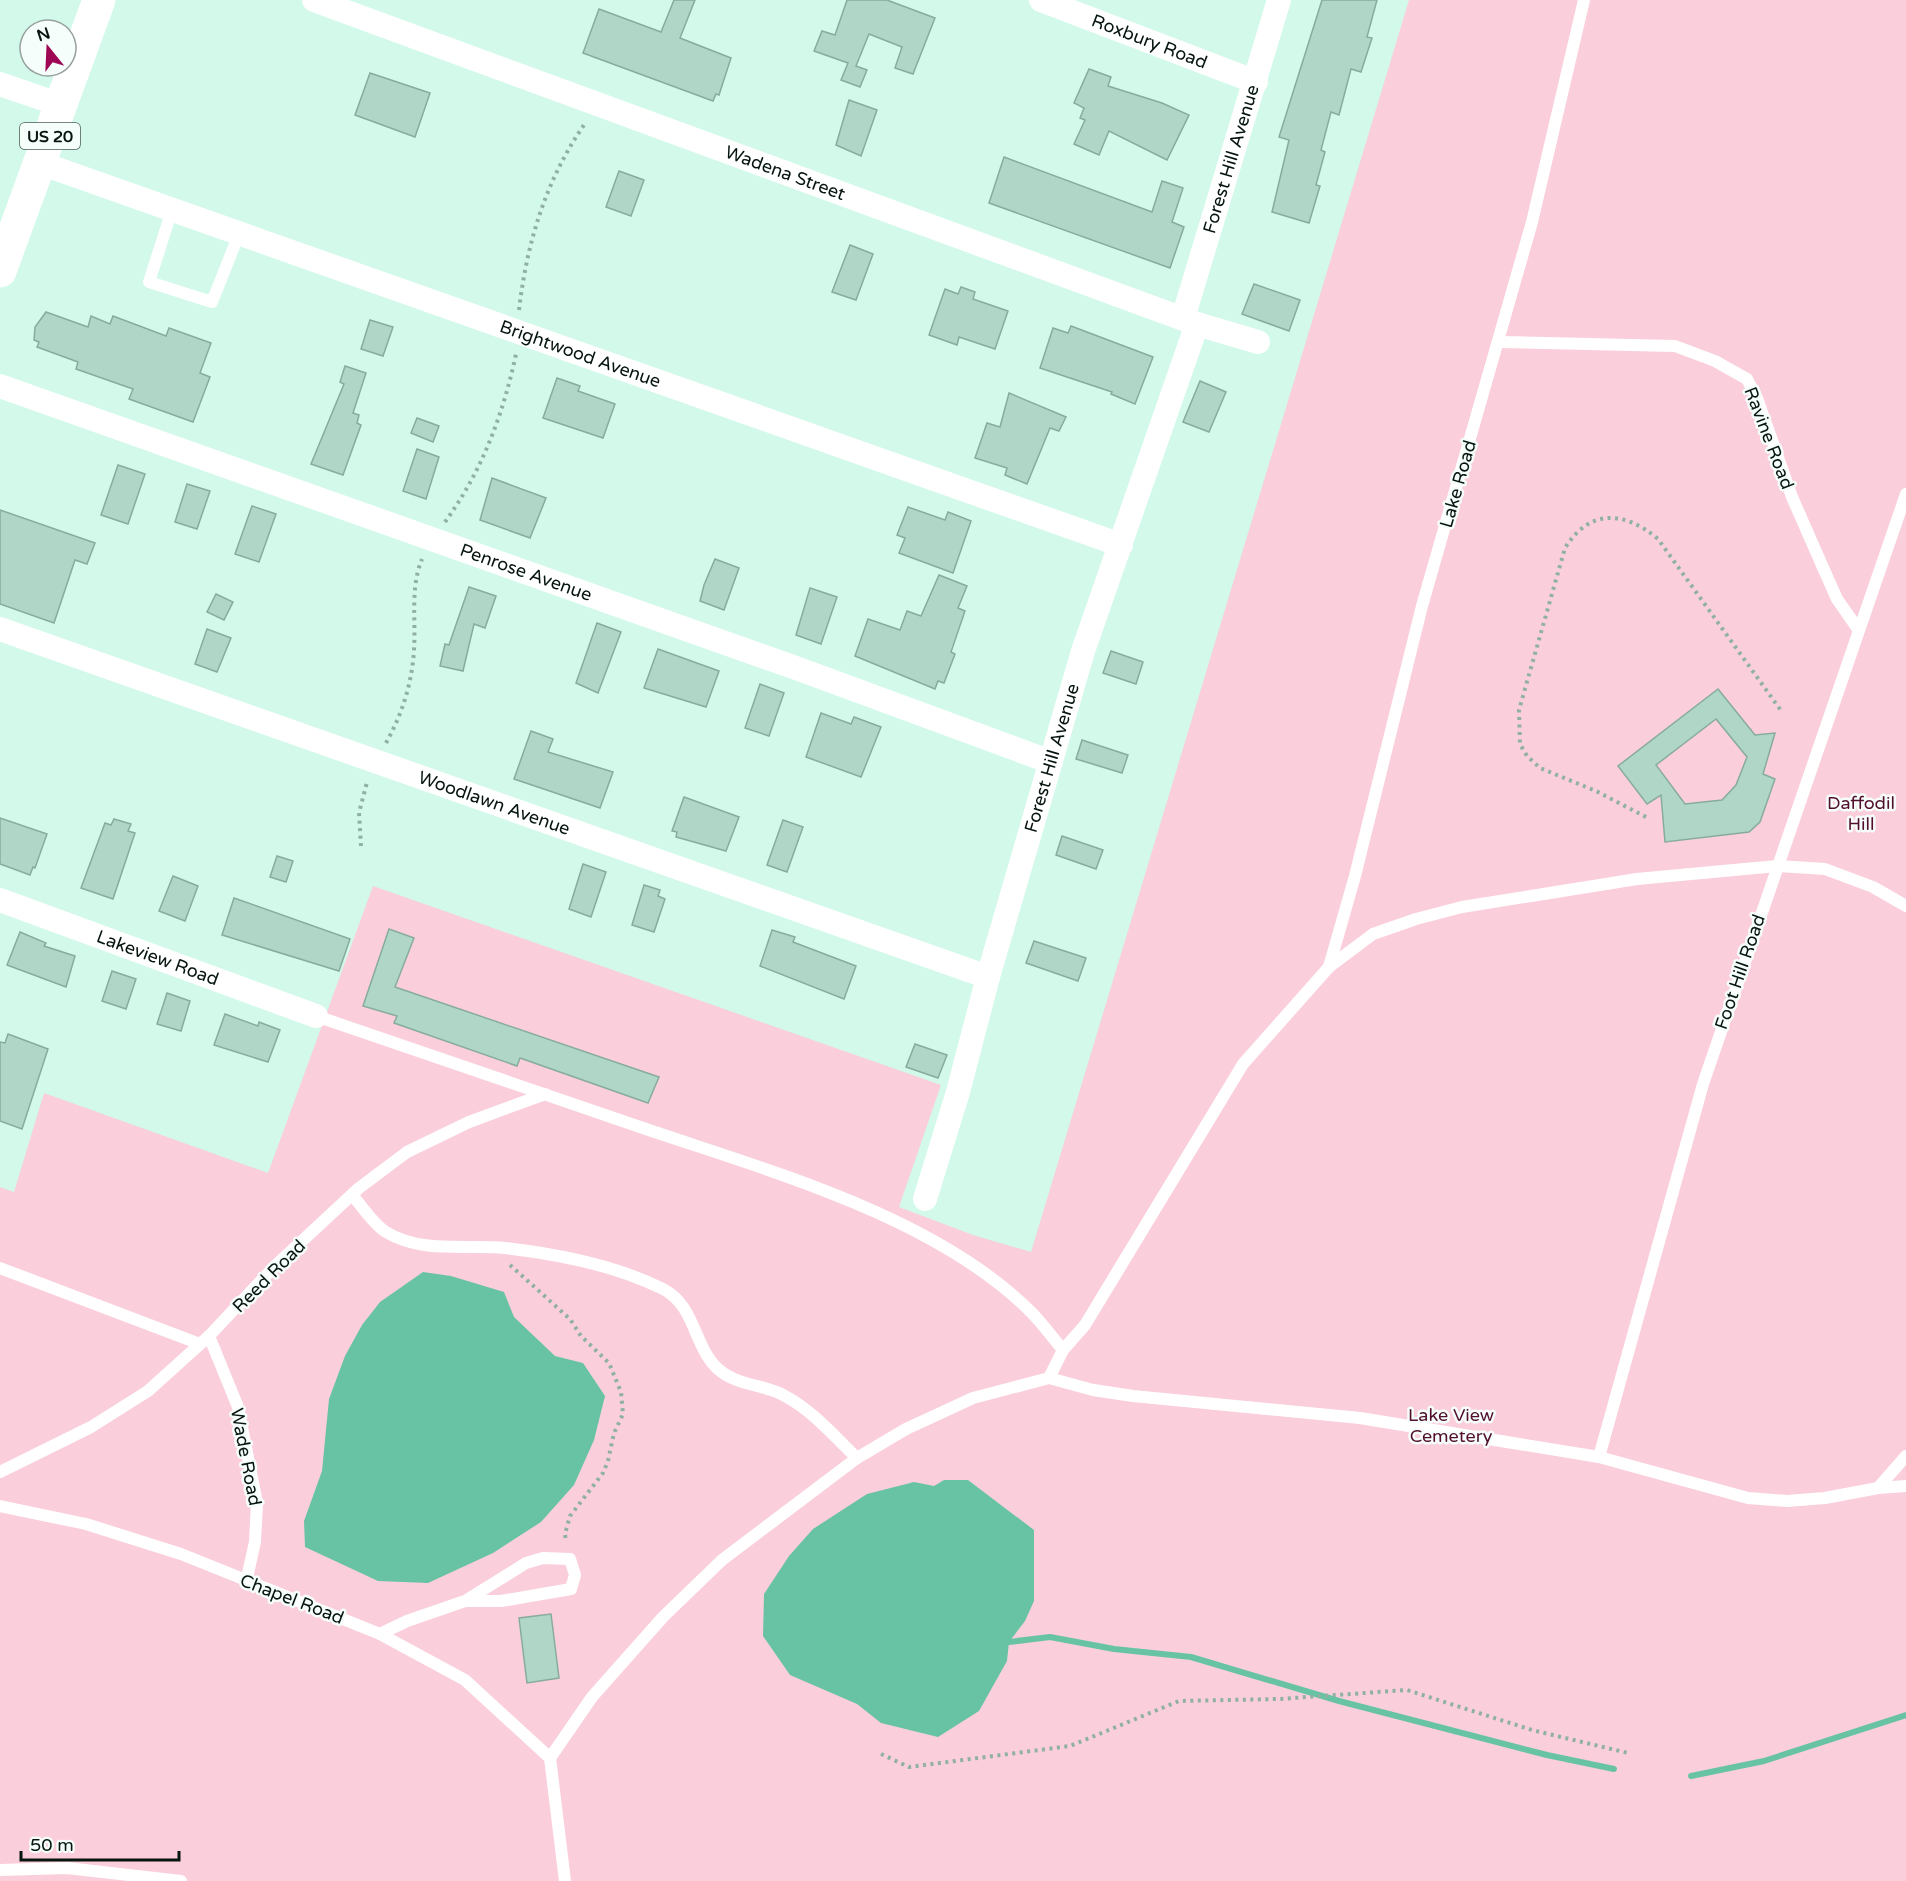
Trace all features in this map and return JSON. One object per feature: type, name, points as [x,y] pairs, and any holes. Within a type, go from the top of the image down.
[{"type":"main road","name":"US 20","points":[[0,271],[99,0]]},
{"type":"street","name":"Wadena Street","points":[[314,0],[1190,321],[1258,342]]},
{"type":"street","name":"Roxbury Road","points":[[1041,0],[1256,82]]},
{"type":"street","name":"Forest Hill Avenue","points":[[925,1199],[958,1092],[988,977],[1083,651],[1121,545],[1190,321],[1279,0]]},
{"type":"street","points":[[0,84],[61,105]]},
{"type":"street","name":"Brightwood Avenue","points":[[40,163],[1121,545]]},
{"type":"street","name":"Penrose Avenue","points":[[0,386],[796,668],[1052,762]]},
{"type":"street","name":"Woodlawn Avenue","points":[[0,629],[988,977]]},
{"type":"street","name":"Lakeview Road","points":[[0,900],[316,1016]]},
{"type":"lane","name":"Lake Road","points":[[1329,967],[1376,796],[1422,606],[1532,222],[1584,0]]},
{"type":"lane","points":[[172,210],[149,282],[212,302],[240,234]]},
{"type":"lane","name":"Ravine Road","points":[[1499,342],[1675,346],[1715,361],[1746,379],[1757,398],[1792,497],[1837,599],[1858,629]]},
{"type":"lane","name":"Foot Hill Road","points":[[1599,1456],[1702,1084],[1906,494]]},
{"type":"lane","points":[[1049,1378],[1063,1350],[1085,1325],[1243,1065],[1329,967],[1373,934],[1416,919],[1462,907],[1638,879],[1777,866],[1826,869],[1873,887],[1906,906]]},
{"type":"lane","points":[[316,1016],[856,1204],[945,1247],[983,1272],[1030,1311],[1063,1350]]},
{"type":"lane","name":"Reed Road","points":[[0,1472],[91,1427],[148,1391],[204,1340],[273,1268],[352,1195],[407,1152],[469,1122],[545,1094]]},
{"type":"lane","points":[[352,1195],[385,1231],[420,1245],[538,1252],[579,1261],[663,1289],[680,1301],[716,1368],[726,1376],[784,1395],[812,1414],[857,1458]]},
{"type":"lane","points":[[0,1268],[204,1340]]},
{"type":"lane","name":"Wade Road","points":[[204,1340],[238,1407],[257,1503],[255,1542],[246,1582]]},
{"type":"lane","points":[[565,1881],[550,1758],[592,1697],[663,1617],[722,1560],[857,1458],[906,1429],[974,1398],[1049,1378],[1093,1390],[1133,1396],[1360,1418],[1599,1456],[1748,1498],[1787,1502],[1906,1486]]},
{"type":"lane","points":[[1878,1488],[1906,1456]]},
{"type":"lane","name":"Chapel Road","points":[[0,1506],[86,1524],[181,1554],[380,1634],[465,1680],[550,1758]]},
{"type":"lane","points":[[380,1634],[407,1621],[465,1601],[526,1563],[543,1558],[570,1559],[575,1575],[571,1589],[501,1601],[465,1601]]},
{"type":"lane","points":[[0,1870],[67,1868],[181,1881]]},
{"type":"path","points":[[444,524],[471,485],[487,450],[507,393],[518,332],[522,284],[536,224],[556,171],[586,122]]},
{"type":"path","points":[[1646,818],[1596,791],[1540,768],[1527,756],[1520,744],[1519,710],[1565,548],[1574,534],[1586,524],[1600,519],[1618,518],[1635,522],[1658,539],[1782,712]]},
{"type":"path","points":[[361,846],[359,813],[364,790],[376,761],[396,725],[409,687],[414,650],[414,589],[424,554]]},
{"type":"path","points":[[492,1248],[570,1319],[581,1336],[609,1363],[621,1392],[623,1414],[603,1473],[570,1516],[565,1534],[570,1559]]},
{"type":"path","points":[[881,1754],[909,1767],[1070,1746],[1179,1701],[1279,1699],[1407,1690],[1532,1730],[1628,1753]]},
{"type":"green space","name":"Lake View Cemetery","points":[[1409,0],[1906,0],[1906,1881],[0,1881],[0,1187],[14,1192],[44,1093],[268,1173],[373,886],[941,1085],[899,1207],[973,1235],[1031,1252]]},
{"type":"shaded area","points":[[423,1272],[451,1276],[504,1292],[514,1317],[555,1356],[583,1363],[605,1396],[594,1440],[574,1485],[541,1522],[493,1553],[428,1583],[378,1581],[305,1547],[304,1521],[322,1471],[329,1399],[345,1356],[362,1325],[380,1302]]},
{"type":"shaded area","points":[[944,1480],[968,1480],[1034,1530],[1034,1601],[1025,1621],[1009,1642],[1007,1661],[979,1711],[938,1737],[881,1723],[857,1704],[790,1675],[763,1636],[764,1594],[789,1556],[813,1529],[867,1494],[914,1482],[934,1486]]},
{"type":"building","points":[[674,0],[695,0],[680,38],[731,58],[719,95],[716,94],[713,101],[583,53],[599,9],[661,32]]},
{"type":"building","points":[[847,0],[887,0],[935,18],[913,74],[895,68],[902,47],[869,34],[856,66],[867,70],[860,87],[841,80],[848,63],[814,51],[822,31],[835,35]]},
{"type":"building","points":[[1322,0],[1377,0],[1367,37],[1372,38],[1361,72],[1351,69],[1339,115],[1331,112],[1321,150],[1325,152],[1316,185],[1320,186],[1309,223],[1272,212],[1289,140],[1279,137]]},
{"type":"building","points":[[1089,69],[1111,77],[1108,86],[1162,103],[1189,115],[1167,160],[1109,131],[1099,155],[1074,144],[1085,120],[1080,118],[1084,108],[1074,103]]},
{"type":"building","points":[[370,73],[430,93],[415,137],[355,115]]},
{"type":"building","points":[[849,100],[877,110],[861,156],[836,145]]},
{"type":"building","points":[[1004,157],[1152,212],[1162,181],[1183,188],[1172,222],[1184,227],[1170,268],[989,203]]},
{"type":"building","points":[[619,171],[644,180],[631,216],[606,207]]},
{"type":"building","points":[[850,245],[873,254],[856,300],[832,292]]},
{"type":"building","points":[[1254,284],[1300,300],[1289,331],[1242,314]]},
{"type":"building","points":[[961,287],[975,292],[973,299],[1008,311],[995,349],[959,337],[957,345],[929,335],[945,289],[958,294]]},
{"type":"building","points":[[46,312],[88,327],[91,316],[110,324],[113,316],[166,336],[169,328],[211,343],[200,373],[210,377],[193,422],[129,399],[133,389],[76,369],[78,362],[37,347],[39,342],[34,340],[35,327]]},
{"type":"building","points":[[370,320],[393,327],[383,356],[361,349]]},
{"type":"building","points":[[1071,326],[1153,357],[1135,404],[1111,394],[1112,392],[1040,368],[1053,328],[1068,333]]},
{"type":"building","points":[[345,366],[366,373],[353,413],[359,415],[357,423],[361,425],[343,475],[311,464],[344,384],[340,382]]},
{"type":"building","points":[[557,378],[580,386],[578,391],[615,404],[603,438],[543,418]]},
{"type":"building","points":[[1200,381],[1226,392],[1209,432],[1183,422]]},
{"type":"building","points":[[1009,393],[1066,417],[1059,431],[1050,428],[1027,484],[1005,475],[1007,468],[975,458],[987,423],[1000,427]]},
{"type":"building","points":[[417,418],[439,426],[433,442],[411,433]]},
{"type":"building","points":[[417,449],[439,457],[426,499],[403,491]]},
{"type":"building","points":[[118,465],[145,474],[128,524],[101,515]]},
{"type":"building","points":[[492,478],[546,498],[530,538],[480,520]]},
{"type":"building","points":[[187,484],[210,491],[197,529],[175,522]]},
{"type":"building","points":[[252,506],[276,514],[259,562],[235,554]]},
{"type":"building","points":[[908,507],[945,520],[948,512],[971,521],[953,573],[899,553],[905,538],[897,535]]},
{"type":"building","points":[[0,510],[95,543],[87,564],[75,560],[54,623],[0,604]]},
{"type":"building","points":[[715,559],[739,568],[724,610],[700,601]]},
{"type":"building","points":[[939,575],[967,586],[958,608],[965,611],[951,652],[955,654],[944,683],[938,681],[935,689],[855,656],[868,619],[900,630],[907,611],[921,616]]},
{"type":"building","points":[[469,587],[496,596],[485,628],[474,624],[463,671],[440,666],[445,644],[449,645]]},
{"type":"building","points":[[810,588],[837,597],[821,644],[796,635]]},
{"type":"building","points":[[216,594],[233,602],[224,620],[207,612]]},
{"type":"building","points":[[597,623],[621,632],[598,693],[576,683]]},
{"type":"building","points":[[207,629],[231,638],[217,672],[195,664]]},
{"type":"building","points":[[658,649],[719,671],[706,707],[644,688]]},
{"type":"building","points":[[1111,651],[1143,662],[1136,684],[1103,673]]},
{"type":"building","points":[[760,684],[784,693],[769,736],[745,728]]},
{"type":"building","points":[[1718,689],[1755,735],[1775,733],[1763,774],[1775,779],[1760,822],[1749,832],[1665,842],[1661,795],[1647,804],[1618,766]],"holes":[[[1716,719],[1747,757],[1736,785],[1722,800],[1685,804],[1656,765]]]},
{"type":"building","points":[[821,713],[851,724],[854,717],[881,727],[861,777],[806,757]]},
{"type":"building","points":[[531,731],[553,739],[548,752],[613,772],[600,808],[514,779]]},
{"type":"building","points":[[1082,740],[1128,755],[1122,773],[1076,759]]},
{"type":"building","points":[[684,797],[739,817],[726,851],[676,837],[677,832],[672,831]]},
{"type":"building","points":[[0,818],[47,834],[35,868],[33,867],[30,875],[0,864]]},
{"type":"building","points":[[114,819],[131,824],[128,831],[135,833],[113,899],[81,888],[105,823],[111,825]]},
{"type":"building","points":[[783,820],[803,827],[787,872],[767,865]]},
{"type":"building","points":[[1062,836],[1103,850],[1096,869],[1056,855]]},
{"type":"building","points":[[277,856],[293,861],[286,882],[270,877]]},
{"type":"building","points":[[583,864],[606,872],[591,917],[569,909]]},
{"type":"building","points":[[173,876],[198,886],[185,921],[159,911]]},
{"type":"building","points":[[644,885],[660,890],[658,896],[665,899],[654,932],[632,925]]},
{"type":"building","points":[[234,898],[350,939],[339,971],[222,935]]},
{"type":"building","points":[[389,929],[414,938],[395,987],[659,1077],[648,1103],[520,1058],[517,1066],[394,1023],[397,1016],[363,1006]]},
{"type":"building","points":[[772,930],[795,937],[793,942],[856,966],[844,999],[760,966]]},
{"type":"building","points":[[20,932],[46,943],[44,946],[75,956],[66,987],[7,965]]},
{"type":"building","points":[[1034,941],[1086,958],[1078,981],[1026,963]]},
{"type":"building","points":[[112,971],[136,979],[126,1009],[102,1001]]},
{"type":"building","points":[[167,993],[190,1001],[181,1031],[157,1024]]},
{"type":"building","points":[[225,1014],[258,1026],[259,1022],[280,1030],[268,1062],[214,1045]]},
{"type":"building","points":[[8,1034],[48,1049],[22,1129],[0,1121],[0,1042],[5,1043]]},
{"type":"building","points":[[915,1044],[947,1055],[938,1078],[906,1067]]},
{"type":"building","points":[[551,1614],[559,1678],[527,1683],[519,1618]]},
{"type":"waterway","points":[[1009,1642],[1050,1637],[1114,1649],[1191,1657],[1339,1701],[1547,1755],[1614,1769]]},
{"type":"waterway","points":[[1691,1776],[1764,1761],[1906,1715]]},
{"type":"park label","name":"Daffodil Hill","points":[[1861,813]]}]
